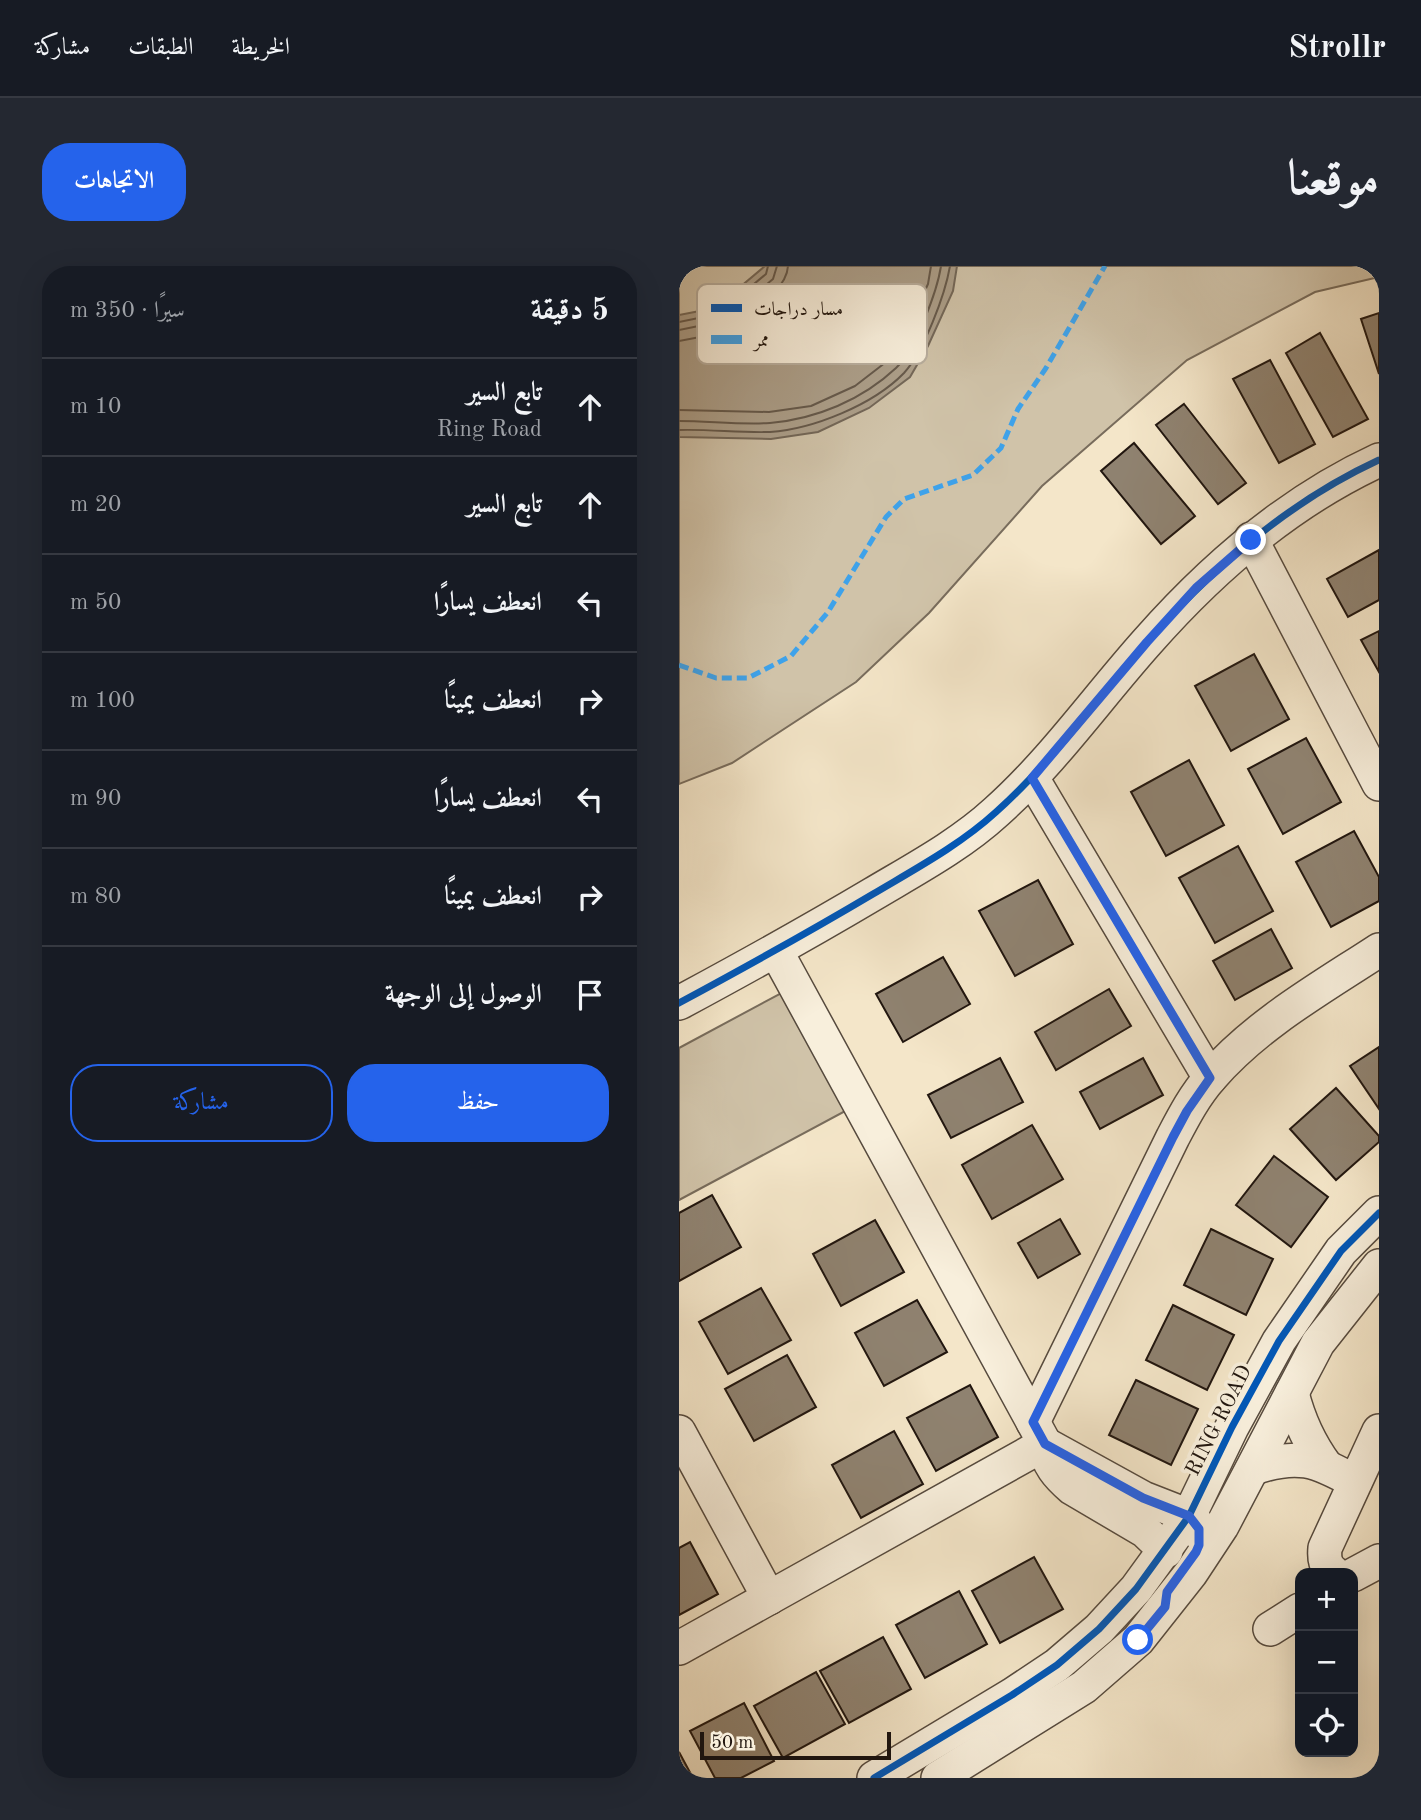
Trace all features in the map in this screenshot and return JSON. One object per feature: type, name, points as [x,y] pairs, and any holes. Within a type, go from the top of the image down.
[{"type":"street","points":[[679,1003],[776,951],[953,846],[994,814],[1032,778],[1196,588],[1251,540],[1304,501],[1379,460]]},
{"type":"street","points":[[1251,540],[1379,784]]},
{"type":"street","points":[[1032,778],[1210,1078]]},
{"type":"street","points":[[679,1648],[769,1598],[1039,1433],[1173,1137],[1210,1078],[1245,1043],[1284,1012],[1379,950]]},
{"type":"street","points":[[776,951],[1039,1433],[1049,1462],[1062,1480],[1145,1531],[1166,1551]]},
{"type":"street","name":"RING ROAD","points":[[874,1778],[1057,1665],[1099,1629],[1136,1589],[1189,1516],[1232,1427],[1279,1342],[1341,1251],[1379,1213]]},
{"type":"street","points":[[938,1778],[1084,1687],[1138,1640],[1191,1573],[1254,1468],[1318,1343],[1379,1266]]},
{"type":"street","points":[[1292,1393],[1303,1430],[1312,1448],[1326,1466]]},
{"type":"street","points":[[1328,1568],[1324,1558],[1325,1548],[1379,1431]]},
{"type":"street","points":[[679,1432],[769,1598]]},
{"type":"street","points":[[1039,1433],[1143,1498],[1189,1516],[1199,1529],[1199,1545],[1167,1592],[1165,1607]]},
{"type":"street","points":[[1254,1468],[1288,1460],[1306,1460],[1326,1466],[1355,1482]]},
{"type":"street","points":[[1358,1572],[1379,1561]]},
{"type":"street","points":[[1270,1629],[1295,1613]]},
{"type":"shaded area","points":[[679,266],[1379,266],[1379,277],[1315,292],[1187,360],[1042,486],[929,613],[856,682],[732,763],[679,784]]},
{"type":"shaded area","points":[[787,990],[849,1109],[679,1200],[679,1048]]},
{"type":"water","points":[[765,266],[957,266],[953,291],[927,348],[927,284],[744,284]]},
{"type":"water","points":[[697,312],[697,364],[918,364],[910,377],[869,408],[818,432],[771,439],[679,437],[679,315]]},
{"type":"building","points":[[1379,313],[1379,374],[1361,319]]},
{"type":"building","points":[[1320,333],[1368,419],[1333,437],[1286,353]]},
{"type":"building","points":[[1270,360],[1315,444],[1279,463],[1233,379]]},
{"type":"building","points":[[1184,404],[1246,483],[1218,504],[1156,425]]},
{"type":"building","points":[[1134,443],[1195,516],[1161,544],[1101,471]]},
{"type":"building","points":[[1379,550],[1379,600],[1348,617],[1327,579]]},
{"type":"building","points":[[1379,631],[1379,672],[1361,640]]},
{"type":"building","points":[[1254,654],[1289,719],[1231,751],[1195,686]]},
{"type":"building","points":[[1306,738],[1341,802],[1283,834],[1248,769]]},
{"type":"building","points":[[1189,760],[1224,825],[1166,856],[1131,792]]},
{"type":"building","points":[[1354,831],[1379,877],[1379,901],[1331,927],[1296,862]]},
{"type":"building","points":[[1238,846],[1273,911],[1215,943],[1179,878]]},
{"type":"building","points":[[1038,880],[1073,944],[1015,976],[979,911]]},
{"type":"building","points":[[1271,929],[1292,968],[1235,1000],[1213,961]]},
{"type":"building","points":[[943,957],[970,1004],[903,1042],[876,994]]},
{"type":"building","points":[[1109,989],[1131,1026],[1056,1070],[1035,1032]]},
{"type":"building","points":[[1379,1047],[1379,1109],[1350,1066]]},
{"type":"building","points":[[1000,1058],[1023,1102],[951,1138],[928,1095]]},
{"type":"building","points":[[1143,1058],[1163,1095],[1100,1129],[1080,1092]]},
{"type":"building","points":[[1336,1088],[1379,1136],[1379,1142],[1336,1180],[1290,1129]]},
{"type":"building","points":[[1032,1125],[1063,1179],[992,1219],[962,1165]]},
{"type":"building","points":[[1274,1156],[1328,1197],[1291,1247],[1236,1205]]},
{"type":"building","points":[[712,1195],[741,1247],[679,1281],[679,1213]]},
{"type":"building","points":[[1060,1219],[1080,1254],[1038,1278],[1018,1243]]},
{"type":"building","points":[[875,1220],[904,1272],[841,1306],[813,1254]]},
{"type":"building","points":[[1211,1229],[1273,1259],[1246,1315],[1184,1285]]},
{"type":"building","points":[[761,1288],[791,1340],[728,1374],[699,1322]]},
{"type":"building","points":[[917,1300],[947,1352],[884,1386],[855,1333]]},
{"type":"building","points":[[1173,1305],[1234,1335],[1207,1390],[1146,1360]]},
{"type":"building","points":[[787,1355],[816,1407],[754,1441],[725,1389]]},
{"type":"building","points":[[1136,1380],[1198,1409],[1171,1465],[1109,1435]]},
{"type":"building","points":[[970,1385],[998,1437],[936,1471],[907,1418]]},
{"type":"building","points":[[894,1431],[923,1484],[861,1518],[832,1465]]},
{"type":"building","points":[[690,1542],[718,1594],[679,1615],[679,1548]]},
{"type":"building","points":[[1034,1557],[1063,1609],[1000,1643],[972,1591]]},
{"type":"building","points":[[959,1591],[987,1644],[925,1678],[896,1625]]},
{"type":"building","points":[[883,1637],[911,1689],[849,1723],[820,1671]]},
{"type":"building","points":[[816,1672],[845,1724],[783,1758],[754,1706]]},
{"type":"building","points":[[744,1703],[774,1761],[741,1778],[715,1778],[690,1731]]},
{"type":"building","points":[[679,1752],[693,1778],[679,1778]]},
{"type":"marked path","points":[[679,665],[716,678],[748,678],[791,656],[828,612],[886,517],[904,499],[973,475],[1001,448],[1018,409],[1046,368],[1105,266]]},
{"type":"cycle path","points":[[679,1003],[905,875],[982,824],[1037,772],[1172,614],[1225,563],[1283,516],[1379,460]]},
{"type":"cycle path","points":[[874,1778],[1057,1665],[1099,1629],[1136,1589],[1189,1516],[1232,1427],[1279,1341],[1341,1251],[1379,1213]]},
{"type":"route","points":[[1138,1640],[1165,1607],[1167,1592],[1196,1552],[1199,1529],[1189,1516],[1143,1498],[1045,1444],[1033,1422],[1173,1137],[1210,1078],[1032,778],[1196,588],[1251,540]]}]
